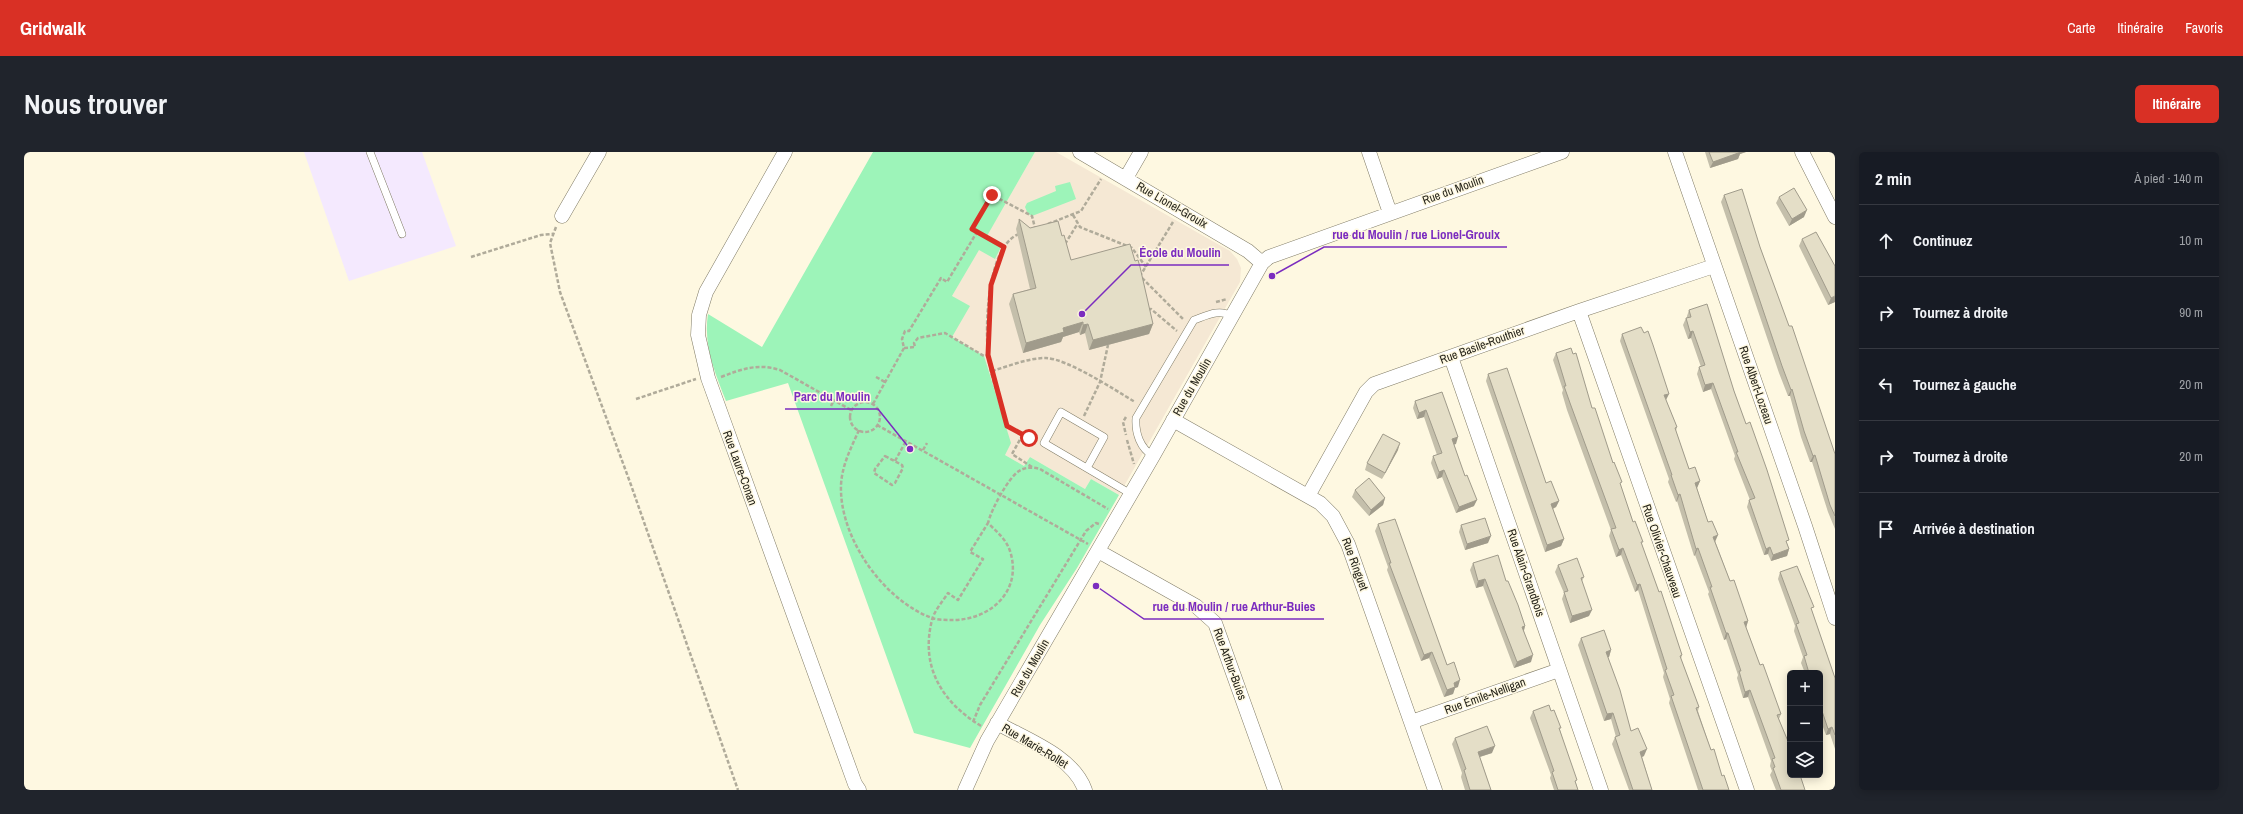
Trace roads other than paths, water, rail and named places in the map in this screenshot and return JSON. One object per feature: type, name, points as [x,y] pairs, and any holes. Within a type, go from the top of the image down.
[{"type":"street","points":[[562,216],[599,152]]},
{"type":"street","name":"Rue Laure-Conan","points":[[785,152],[706,292],[699,315],[699,344],[708,378],[855,784],[859,790]]},
{"type":"street","name":"Rue Lionel-Groulx","points":[[1080,152],[1248,251],[1262,262]]},
{"type":"street","points":[[1126,178],[1141,152]]},
{"type":"street","points":[[1369,152],[1390,213]]},
{"type":"street","name":"Rue du Moulin","points":[[965,790],[979,755],[1094,548],[1131,494],[1262,262],[1269,257],[1562,152]]},
{"type":"street","name":"Rue Albert-Lozeau","points":[[1675,152],[1805,526],[1835,618]]},
{"type":"street","points":[[1802,152],[1835,217]]},
{"type":"street","name":"Rue Basile-Routhier","points":[[1308,496],[1369,389],[1382,380],[1579,311],[1714,266]]},
{"type":"street","name":"Rue Olivier-Chauveau","points":[[1579,311],[1747,790]]},
{"type":"street","name":"Rue Alain-Grandbois","points":[[1450,356],[1601,790]]},
{"type":"street","name":"Rue Ringuet","points":[[1173,420],[1308,496],[1328,510],[1343,533],[1435,790]]},
{"type":"street","name":"Rue Arthur-Buies","points":[[1094,548],[1196,606],[1215,623],[1275,790]]},
{"type":"street","name":"Rue Émile-Nelligan","points":[[1411,722],[1559,670]]},
{"type":"street","name":"Rue Marie-Rollet","points":[[997,723],[1069,765],[1079,776],[1085,790]]},
{"type":"lane","points":[[370,152],[402,234]]},
{"type":"lane","points":[[1153,456],[1145,451],[1140,442],[1137,432],[1136,418],[1194,320],[1218,312],[1224,312],[1232,316]]},
{"type":"lane","points":[[1087,468],[1104,437],[1062,412],[1044,443],[1131,494]]},
{"type":"place","name":"rue du Moulin / rue Lionel-Groulx","points":[[1272,276]]},
{"type":"place","name":"École du Moulin","points":[[1082,314]]},
{"type":"place","name":"Parc du Moulin","points":[[910,449]]},
{"type":"place","name":"rue du Moulin / rue Arthur-Buies","points":[[1096,586]]}]
